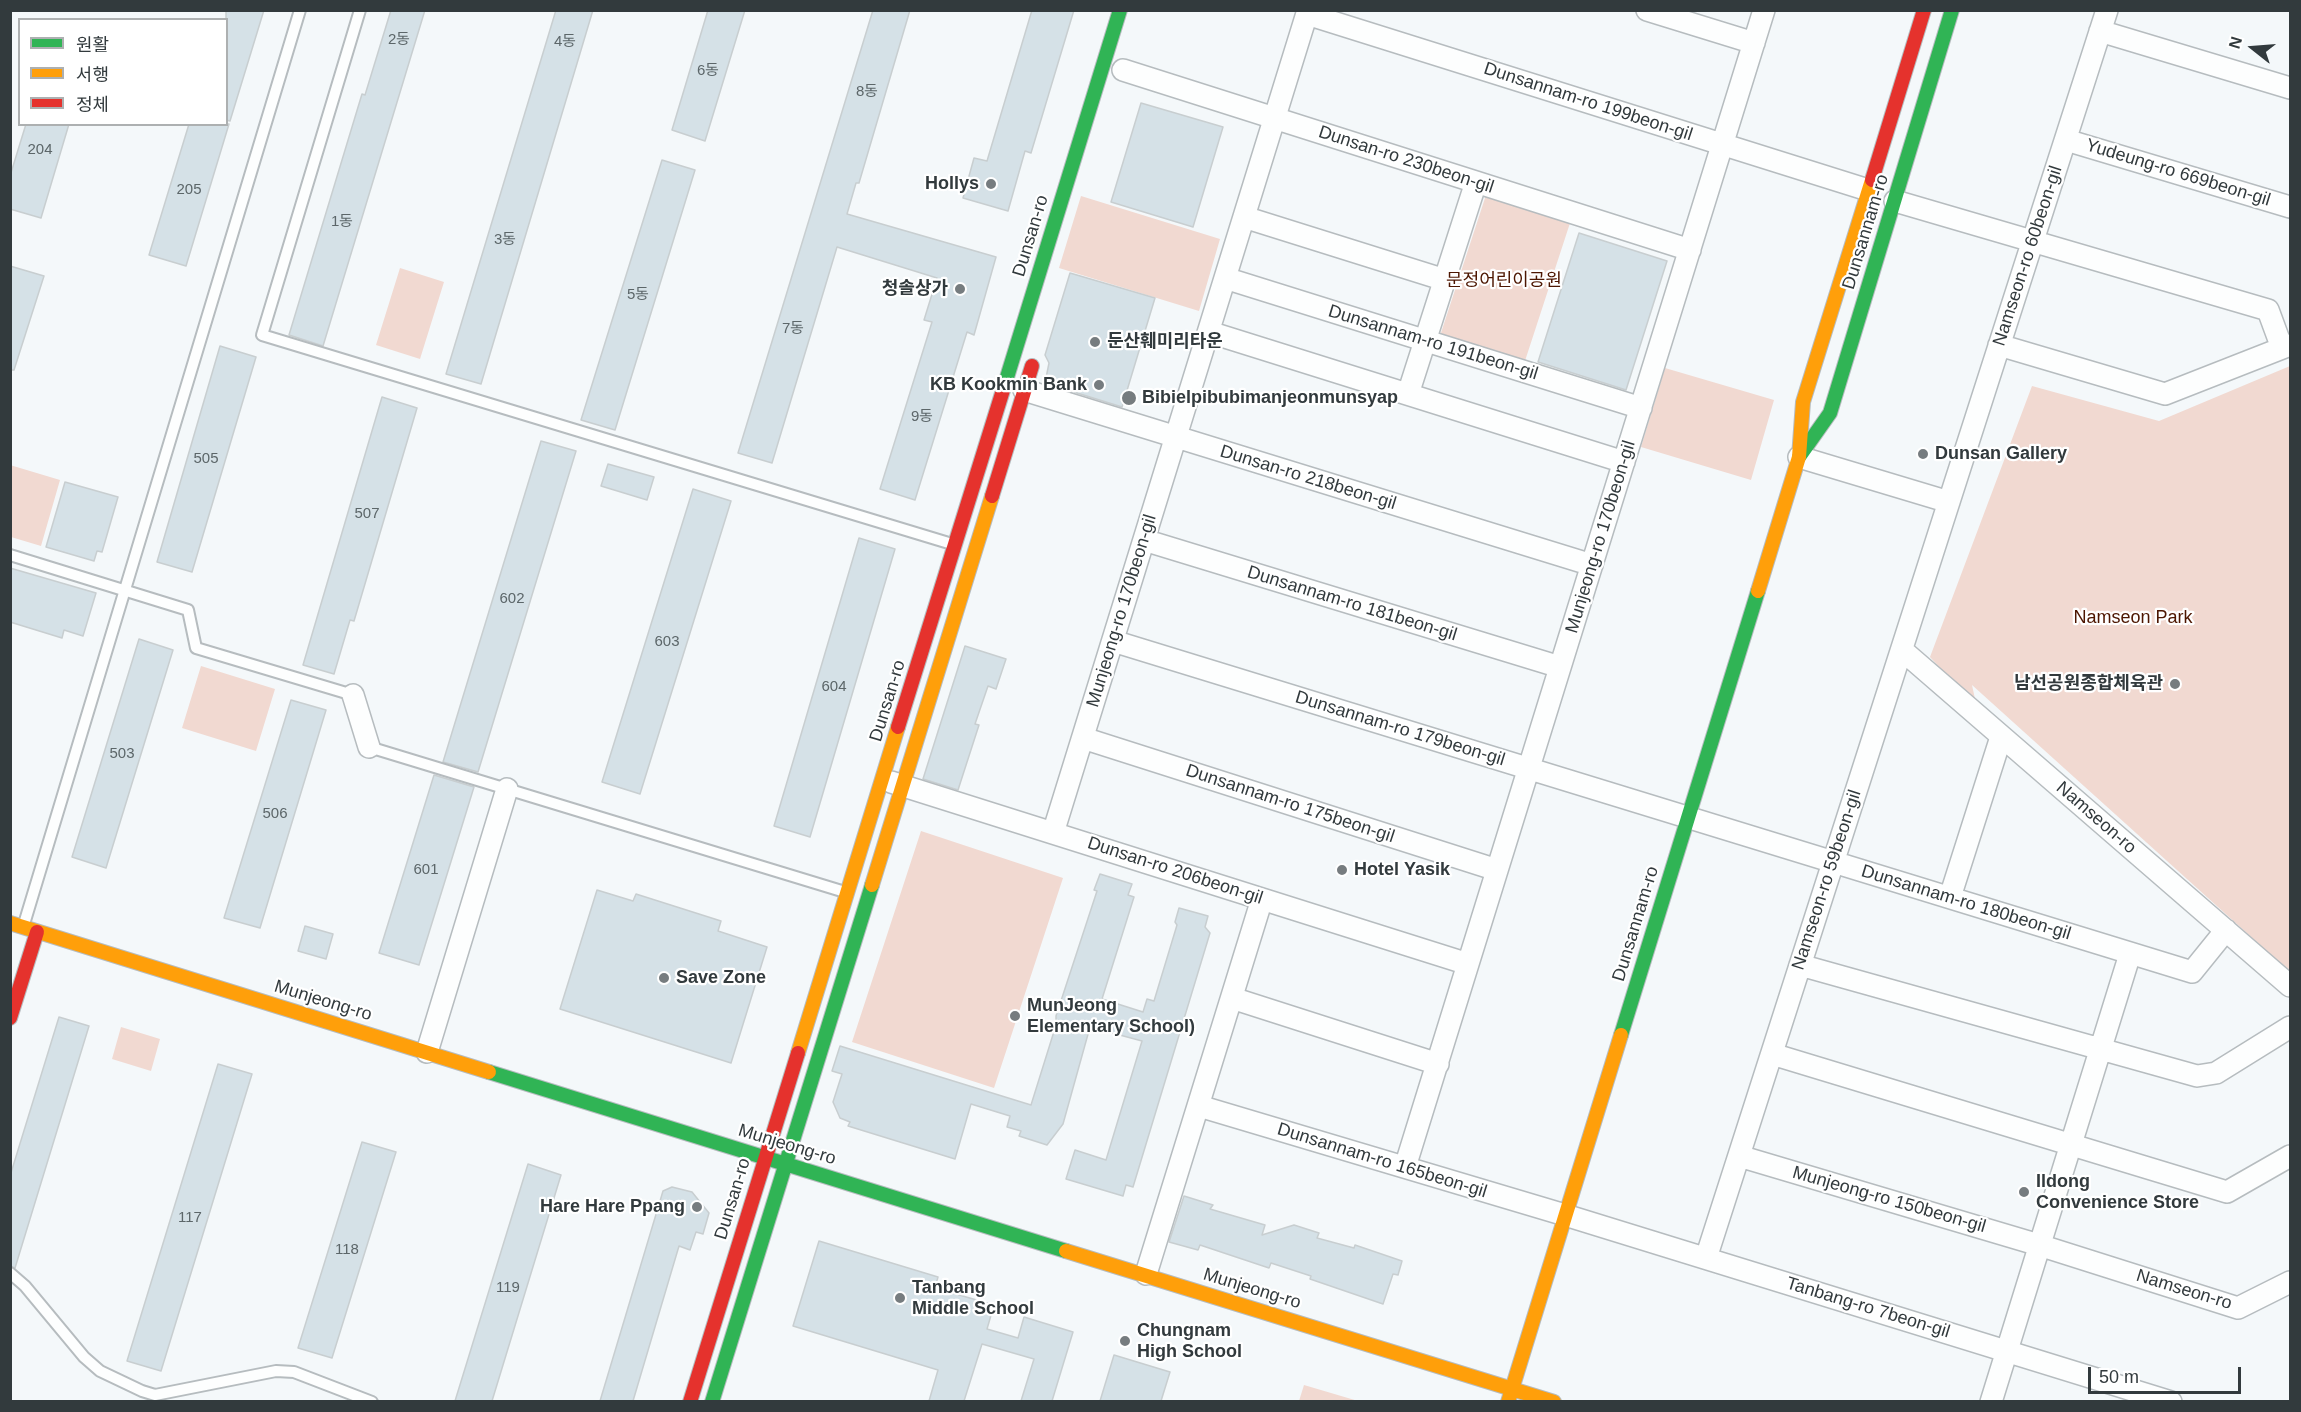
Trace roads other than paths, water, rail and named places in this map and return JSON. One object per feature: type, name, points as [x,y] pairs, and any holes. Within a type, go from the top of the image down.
[{"type":"main road","name":"Dunsan-ro","points":[[690,1401],[1120,10]]},
{"type":"main road","name":"Dunsannam-ro","points":[[1510,1395],[1799,457],[1803,402],[1924,10]]},
{"type":"main road","name":"Dunsannam-ro","points":[[1799,457],[1830,413],[1952,10]]},
{"type":"main road","points":[[712,1401],[1035,357]]},
{"type":"main road","name":"Munjeong-ro","points":[[16,925],[1146,1274],[1510,1395],[1554,1401]]},
{"type":"main road","points":[[10,1018],[37,932]]},
{"type":"street","points":[[1647,10],[1754,43]]},
{"type":"street","name":"Munjeong-ro 170beon-gil","points":[[1406,1167],[1764,10]]},
{"type":"street","name":"Namseon-ro 60beon-gil","points":[[1949,502],[2107,10]]},
{"type":"street","name":"Munjeong-ro 170beon-gil","points":[[1053,833],[1308,12]]},
{"type":"street","name":"Dunsannam-ro 199beon-gil","points":[[1308,12],[1868,190]]},
{"type":"street","points":[[2100,31],[2290,88]]},
{"type":"street","name":"Dunsan-ro 230beon-gil","points":[[1123,71],[1690,250]]},
{"type":"street","name":"Yudeung-ro 669beon-gil","points":[[2066,140],[2290,207]]},
{"type":"street","points":[[1408,394],[1476,182]]},
{"type":"street","points":[[1895,201],[2268,310],[2286,346],[2165,394],[1999,345]]},
{"type":"street","points":[[1244,217],[1445,280]]},
{"type":"street","name":"Dunsannam-ro 191beon-gil","points":[[1225,278],[1641,408]]},
{"type":"street","points":[[1209,332],[1624,462]]},
{"type":"street","name":"Dunsan-ro 218beon-gil","points":[[1024,390],[1592,565]]},
{"type":"street","points":[[1799,457],[1949,502]]},
{"type":"street","name":"Namseon-ro 59beon-gil","points":[[1706,1258],[1949,502]]},
{"type":"street","name":"Dunsannam-ro 181beon-gil","points":[[1144,540],[1560,667]]},
{"type":"street","name":"Dunsannam-ro 179beon-gil","points":[[1113,641],[1688,818]]},
{"type":"street","name":"Namseon-ro","points":[[1902,650],[2290,986]]},
{"type":"street","points":[[353,695],[369,747]]},
{"type":"street","points":[[1950,897],[2001,736]]},
{"type":"street","name":"Dunsannam-ro 175beon-gil","points":[[1083,738],[1497,870]]},
{"type":"street","name":"Dunsan-ro 206beon-gil","points":[[882,779],[1468,964]]},
{"type":"street","points":[[427,1052],[507,789]]},
{"type":"street","name":"Dunsannam-ro 180beon-gil","points":[[1688,818],[2192,972],[2226,930]]},
{"type":"street","points":[[1146,1274],[1262,899]]},
{"type":"street","points":[[1990,1401],[2130,954]]},
{"type":"street","points":[[1800,965],[2197,1076],[2216,1073],[2290,1028]]},
{"type":"street","points":[[1232,998],[1437,1064]]},
{"type":"street","points":[[1772,1054],[2227,1192],[2290,1156]]},
{"type":"street","name":"Dunsannam-ro 165beon-gil","points":[[1199,1106],[1565,1215]]},
{"type":"street","name":"Munjeong-ro 150beon-gil","points":[[1739,1156],[2039,1245]]},
{"type":"street","name":"Tanbang-ro 7beon-gil","points":[[1565,1215],[2171,1401]]},
{"type":"street","name":"Namseon-ro","points":[[2039,1245],[2238,1308],[2290,1282]]},
{"type":"lane","points":[[16,925],[124,590],[300,10]]},
{"type":"lane","points":[[360,10],[262,335],[975,551]]},
{"type":"lane","points":[[10,555],[188,610],[196,648],[353,695]]},
{"type":"lane","points":[[369,747],[868,899]]},
{"type":"lane","points":[[10,1273],[25,1286],[84,1357],[100,1371],[142,1391],[155,1395],[276,1371],[294,1372],[372,1401]]},
{"type":"place","name":"Hollys","points":[[991,184]]},
{"type":"place","name":"청솔상가","points":[[960,289]]},
{"type":"place","name":"둔산훼미리타운","points":[[1095,342]]},
{"type":"place","name":"KB Kookmin Bank","points":[[1099,385]]},
{"type":"place","name":"Bibielpibubimanjeonmunsyap","points":[[1129,398]]},
{"type":"place","name":"Dunsan Gallery","points":[[1923,454]]},
{"type":"place","name":"남선공원종합체육관","points":[[2175,684]]},
{"type":"place","name":"Hotel Yasik","points":[[1342,870]]},
{"type":"place","name":"Save Zone","points":[[664,978]]},
{"type":"place","name":"MunJeong Elementary School)","points":[[1015,1016]]},
{"type":"place","name":"Ildong Convenience Store","points":[[2024,1192]]},
{"type":"place","name":"Hare Hare Ppang","points":[[697,1207]]},
{"type":"place","name":"Tanbang Middle School","points":[[900,1298]]},
{"type":"place","name":"Chungnam High School","points":[[1125,1341]]},
{"type":"park label","name":"문정어린이공원","points":[[1504,281]]},
{"type":"park label","name":"Namseon Park","points":[[2133,618]]}]
